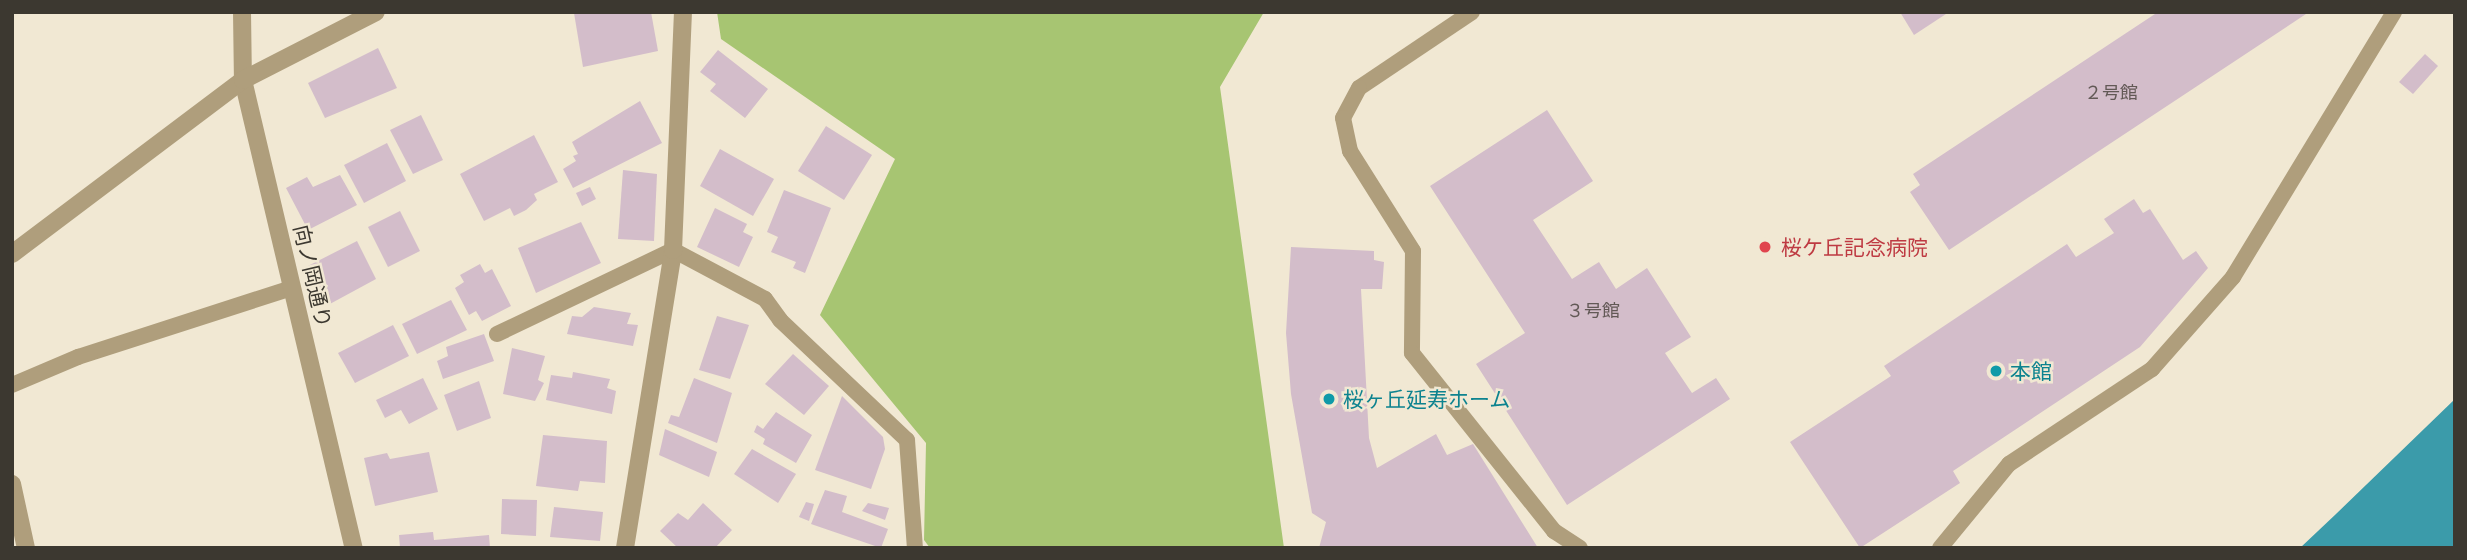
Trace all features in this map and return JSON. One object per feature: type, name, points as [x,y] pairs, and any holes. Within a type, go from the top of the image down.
[{"type":"street","name":"向ノ岡通り","points":[[242,12],[243,80],[354,548]]},
{"type":"street","points":[[12,254],[243,80],[376,12]]},
{"type":"street","points":[[625,548],[673,250],[683,12]]},
{"type":"street","points":[[12,484],[26,548]]},
{"type":"lane","points":[[1472,12],[1359,88],[1343,118],[1350,151],[1412,251],[1412,353],[1554,531],[1580,548]]},
{"type":"lane","points":[[1940,548],[2009,464],[2152,369],[2233,277],[2394,12]]},
{"type":"lane","points":[[497,334],[673,250],[765,299],[780,320],[907,440],[915,548]]},
{"type":"lane","points":[[12,385],[78,357],[292,288]]},
{"type":"green space","points":[[717,12],[1264,12],[1220,87],[1284,548],[930,548],[924,540],[926,443],[820,315],[895,159],[721,39]]},
{"type":"water","points":[[2455,399],[2455,548],[2300,548],[2336,514]]},
{"type":"building","points":[[651,12],[658,51],[583,67],[574,13]]},
{"type":"building","points":[[1900,12],[1949,12],[1914,35]]},
{"type":"building","points":[[2158,12],[2309,12],[1949,250],[1910,192],[1920,185],[1913,174]]},
{"type":"building","points":[[378,48],[397,88],[325,118],[308,83]]},
{"type":"building","points":[[718,50],[768,89],[745,118],[710,91],[716,84],[700,72]]},
{"type":"building","points":[[2425,54],[2438,66],[2413,94],[2399,82]]},
{"type":"building","points":[[640,101],[662,143],[573,188],[563,169],[576,161],[573,156],[578,154],[572,142]]},
{"type":"building","points":[[1547,110],[1593,181],[1533,220],[1572,279],[1599,262],[1616,289],[1647,268],[1691,337],[1665,353],[1692,393],[1716,378],[1730,399],[1567,505],[1476,364],[1525,333],[1430,186]]},
{"type":"building","points":[[421,115],[443,160],[413,174],[390,130]]},
{"type":"building","points":[[826,126],[872,155],[844,200],[798,171]]},
{"type":"building","points":[[534,135],[558,182],[534,194],[537,200],[526,210],[514,216],[510,208],[484,221],[460,174]]},
{"type":"building","points":[[387,143],[406,181],[364,203],[344,165]]},
{"type":"building","points":[[720,149],[774,179],[753,216],[700,186]]},
{"type":"building","points":[[623,170],[657,174],[654,241],[618,239]]},
{"type":"building","points":[[340,175],[357,205],[308,230],[286,188],[307,177],[313,187]]},
{"type":"building","points":[[590,187],[596,199],[582,206],[576,193]]},
{"type":"building","points":[[784,190],[831,208],[805,273],[793,268],[796,262],[771,252],[778,237],[767,232]]},
{"type":"building","name":"本館","points":[[2134,199],[2143,213],[2150,209],[2183,260],[2196,251],[2208,268],[2140,347],[1953,471],[1960,483],[1860,548],[1790,442],[1891,376],[1884,366],[2067,244],[2076,257],[2114,233],[2104,219]]},
{"type":"building","points":[[715,208],[747,224],[743,232],[753,237],[739,267],[697,247]]},
{"type":"building","points":[[400,211],[420,251],[388,267],[368,227]]},
{"type":"building","points":[[581,222],[601,263],[536,293],[518,248]]},
{"type":"building","points":[[357,241],[376,279],[328,305],[308,266]]},
{"type":"building","name":"桜ヶ丘延寿ホーム","points":[[1291,247],[1374,251],[1374,260],[1384,262],[1382,289],[1361,289],[1369,438],[1377,468],[1436,434],[1447,455],[1473,444],[1538,548],[1319,548],[1326,522],[1312,513],[1291,394],[1286,333]]},
{"type":"building","points":[[480,264],[485,273],[492,269],[511,306],[482,321],[476,311],[469,315],[455,288],[464,282],[460,275]]},
{"type":"building","points":[[451,300],[467,330],[417,354],[402,324]]},
{"type":"building","points":[[594,307],[631,313],[627,324],[638,325],[633,346],[567,334],[572,316],[582,317]]},
{"type":"building","points":[[717,316],[749,325],[730,379],[699,370]]},
{"type":"building","points":[[393,325],[409,356],[355,383],[338,353]]},
{"type":"building","points":[[484,334],[494,361],[443,379],[437,361],[448,356],[446,347]]},
{"type":"building","points":[[512,348],[545,356],[538,380],[544,383],[535,401],[503,394]]},
{"type":"building","points":[[793,354],[829,386],[804,415],[765,384]]},
{"type":"building","points":[[573,372],[610,379],[607,388],[616,391],[612,414],[546,400],[551,375],[572,378]]},
{"type":"building","points":[[423,378],[438,409],[409,424],[401,410],[385,418],[376,400]]},
{"type":"building","points":[[694,378],[732,393],[717,443],[668,423],[671,415],[679,417]]},
{"type":"building","points":[[479,381],[491,418],[457,431],[444,395]]},
{"type":"building","points":[[842,396],[883,437],[885,449],[871,489],[815,470]]},
{"type":"building","points":[[776,412],[812,435],[796,463],[763,444],[765,439],[754,432],[757,425],[763,429]]},
{"type":"building","points":[[665,429],[717,452],[709,477],[659,455]]},
{"type":"building","points":[[543,435],[607,441],[605,483],[580,481],[578,491],[536,486]]},
{"type":"building","points":[[752,449],[796,474],[778,503],[734,474]]},
{"type":"building","points":[[429,452],[438,492],[375,506],[364,458],[387,453],[390,459]]},
{"type":"building","points":[[825,490],[847,496],[842,512],[888,529],[881,548],[811,524]]},
{"type":"building","points":[[502,499],[537,500],[536,536],[501,534]]},
{"type":"building","points":[[806,502],[814,504],[809,521],[799,517]]},
{"type":"building","points":[[703,503],[732,530],[715,548],[678,548],[660,531],[678,513],[688,520]]},
{"type":"building","points":[[868,503],[889,508],[885,520],[862,511]]},
{"type":"building","points":[[554,507],[603,512],[600,541],[550,537]]},
{"type":"building","points":[[433,532],[434,540],[489,535],[490,548],[400,548],[399,535]]},
{"type":"place","name":"桜ケ丘記念病院","points":[[1765,247]]},
{"type":"place","name":"本館","points":[[1996,371]]},
{"type":"place","name":"桜ヶ丘延寿ホーム","points":[[1329,399]]}]
